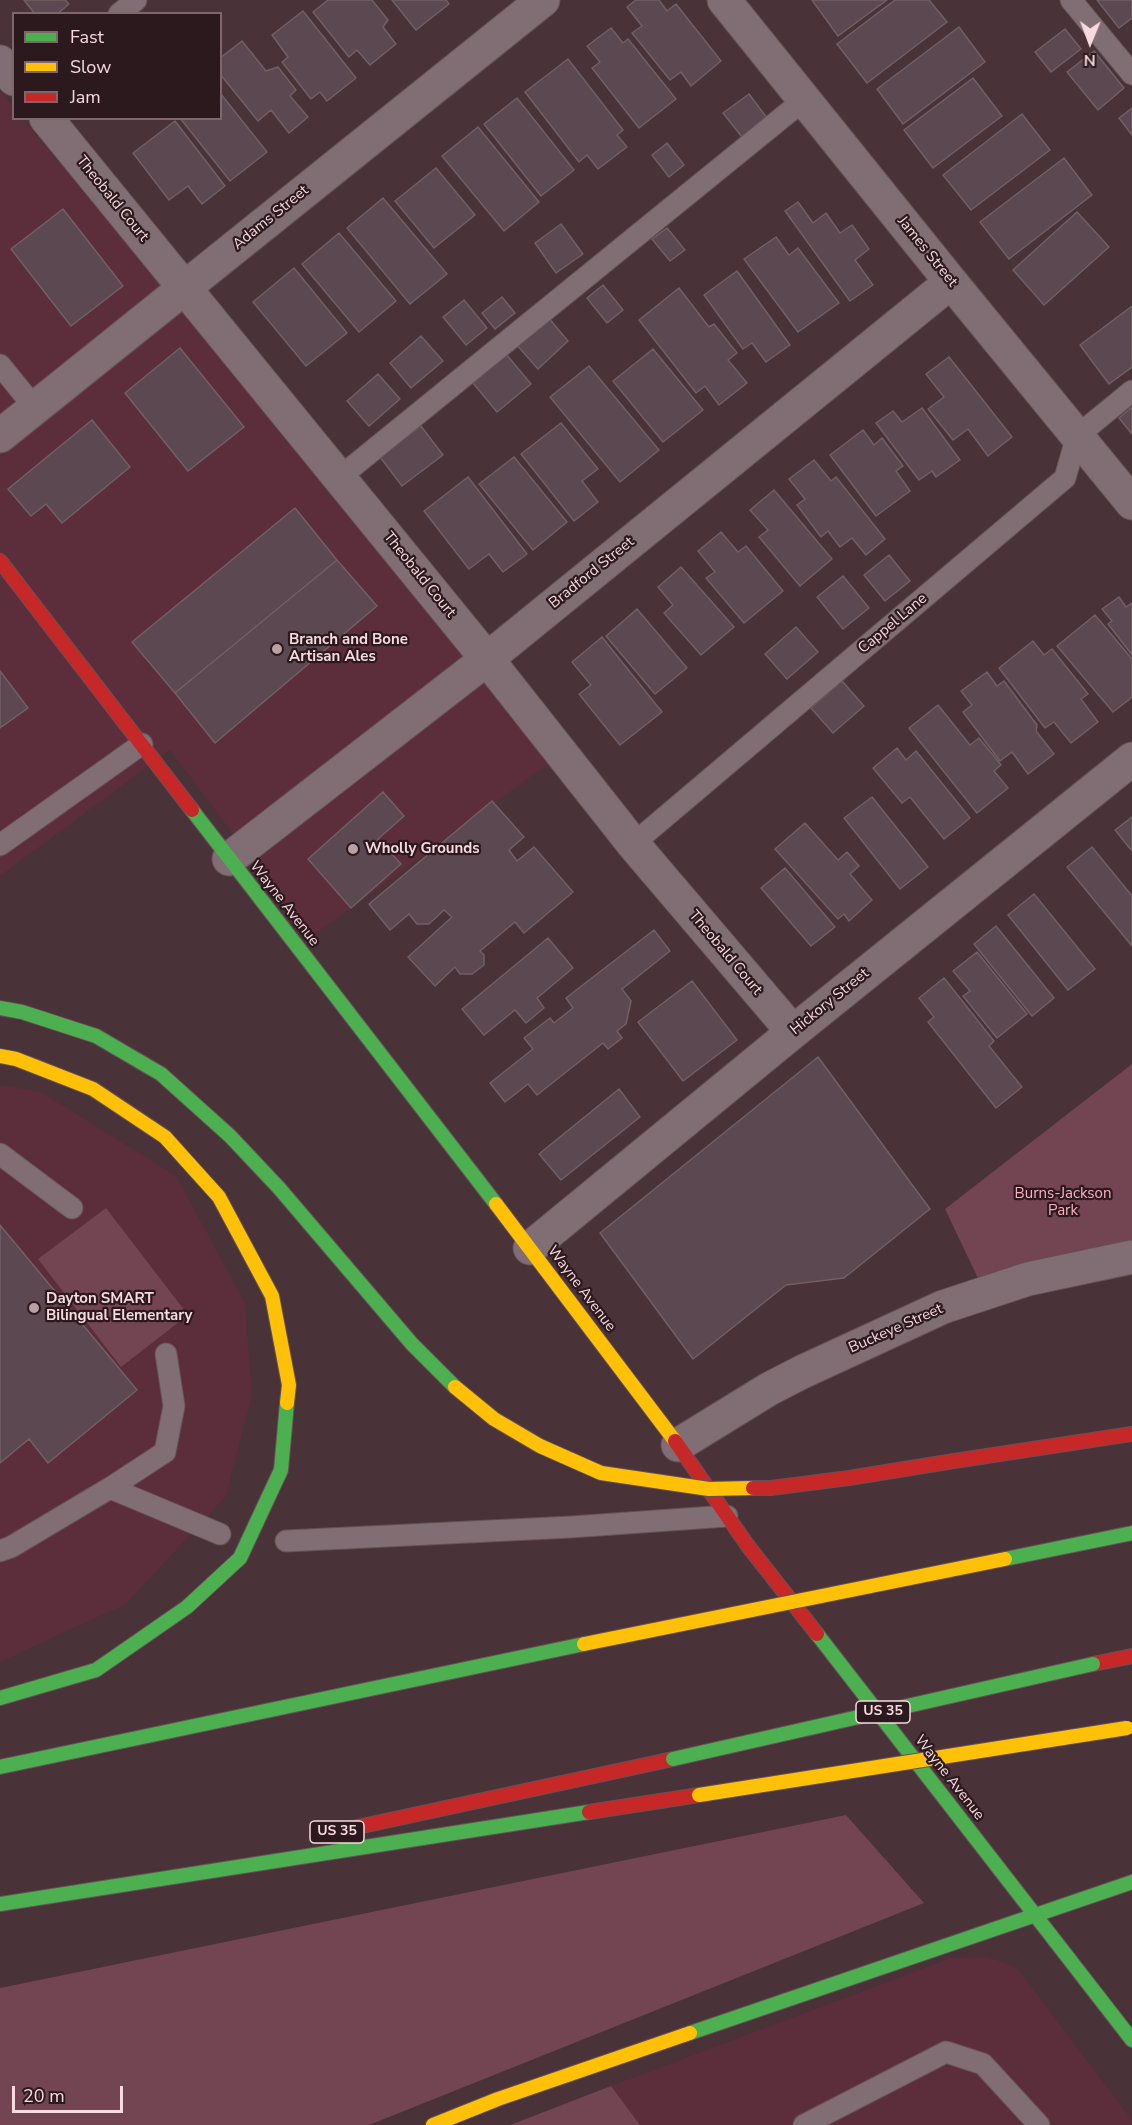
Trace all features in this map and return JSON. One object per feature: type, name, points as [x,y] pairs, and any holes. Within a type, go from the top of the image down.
[{"type":"main road","name":"Wayne Avenue","points":[[4,574],[142,744],[530,1248],[678,1445],[727,1516],[1132,2040]]},
{"type":"main road","points":[[0,1008],[22,1012],[96,1036],[161,1074],[230,1136],[279,1188],[412,1344],[455,1387],[494,1419],[540,1446],[601,1473],[709,1489],[771,1488],[1132,1434]]},
{"type":"main road","points":[[0,1056],[16,1059],[93,1089],[165,1137],[219,1197],[272,1296],[289,1385],[281,1470],[240,1558],[187,1607],[96,1670],[0,1698]]},
{"type":"main road","points":[[0,1767],[584,1644],[1132,1533]]},
{"type":"main road","name":"US 35","points":[[337,1832],[1132,1656]]},
{"type":"main road","points":[[0,1904],[1130,1728]]},
{"type":"main road","points":[[0,1904],[244,1852]]},
{"type":"main road","points":[[433,2125],[498,2099],[1132,1882]]},
{"type":"street","name":"Adams Street","points":[[0,436],[543,0]]},
{"type":"street","name":"James Street","points":[[724,0],[1132,502]]},
{"type":"street","points":[[0,62],[12,77]]},
{"type":"street","name":"Theobald Court","points":[[48,120],[340,477],[633,844],[793,1032]]},
{"type":"street","name":"Bradford Street","points":[[229,859],[487,659],[951,282]]},
{"type":"street","name":"Hickory Street","points":[[530,1248],[793,1032],[1132,759]]},
{"type":"street","name":"Buckeye Street","points":[[678,1445],[769,1389],[943,1307],[1028,1279],[1132,1257]]},
{"type":"lane","points":[[121,12],[136,0]]},
{"type":"lane","points":[[1071,0],[1132,74]]},
{"type":"lane","points":[[340,477],[805,99]]},
{"type":"lane","points":[[0,365],[35,408]]},
{"type":"lane","points":[[1077,436],[1132,391]]},
{"type":"lane","name":"Cappel Lane","points":[[633,844],[1065,478],[1077,436]]},
{"type":"lane","points":[[0,845],[142,744]]},
{"type":"lane","points":[[0,1154],[72,1208]]},
{"type":"lane","points":[[0,1551],[11,1547],[110,1488],[165,1452],[174,1406],[166,1354]]},
{"type":"lane","points":[[110,1488],[220,1534]]},
{"type":"lane","points":[[286,1541],[571,1527],[727,1516]]},
{"type":"lane","points":[[804,2125],[946,2052],[983,2064],[1039,2125]]},
{"type":"shaded area","points":[[0,91],[12,106],[12,120],[24,120],[555,759],[311,937],[170,750],[0,876]]},
{"type":"shaded area","points":[[0,1085],[41,1092],[176,1176],[245,1303],[252,1394],[226,1496],[126,1604],[0,1662]]},
{"type":"shaded area","points":[[988,1957],[1016,1967],[1132,2120],[1132,2125],[640,2125],[611,2086],[951,1958]]},
{"type":"green space","name":"Burns-Jackson Park","points":[[1132,1064],[1132,1257],[985,1293],[945,1209]]},
{"type":"green space","points":[[106,1208],[188,1315],[121,1367],[38,1259]]},
{"type":"green space","points":[[846,1815],[924,1903],[369,2125],[0,2125],[0,1988]]},
{"type":"green space","points":[[611,2086],[640,2125],[510,2125]]},
{"type":"building","points":[[24,0],[65,0],[69,4],[59,12],[33,12]]},
{"type":"building","points":[[328,0],[372,0],[388,20],[383,27],[396,44],[370,65],[357,50],[349,57],[313,12]]},
{"type":"building","points":[[392,0],[446,0],[449,4],[416,30]]},
{"type":"building","points":[[636,0],[659,0],[667,11],[676,4],[721,61],[691,86],[681,72],[670,80],[632,33],[642,26],[627,7]]},
{"type":"building","points":[[812,0],[887,0],[838,36]]},
{"type":"building","points":[[895,0],[929,0],[947,22],[867,83],[837,44]]},
{"type":"building","points":[[1097,0],[1132,0],[1132,18],[1119,28]]},
{"type":"building","points":[[303,11],[356,78],[327,101],[320,92],[311,99],[282,62],[288,57],[272,35]]},
{"type":"building","points":[[959,27],[985,62],[903,124],[877,89]]},
{"type":"building","points":[[611,28],[623,43],[628,39],[676,99],[639,128],[592,68],[600,62],[587,46]]},
{"type":"building","points":[[1065,29],[1081,49],[1051,72],[1035,52]]},
{"type":"building","points":[[242,41],[266,71],[278,67],[296,90],[290,96],[308,117],[289,133],[271,110],[258,121],[222,76],[222,56]]},
{"type":"building","points":[[1094,51],[1124,88],[1098,110],[1067,72]]},
{"type":"building","points":[[568,59],[623,130],[617,135],[627,147],[598,169],[587,155],[579,162],[525,92]]},
{"type":"building","points":[[973,78],[1002,116],[933,168],[904,130]]},
{"type":"building","points":[[749,94],[767,118],[742,137],[723,113]]},
{"type":"building","points":[[222,96],[267,152],[230,181],[182,120],[222,120]]},
{"type":"building","points":[[517,98],[574,170],[541,196],[484,124]]},
{"type":"building","points":[[1132,108],[1132,135],[1119,118]]},
{"type":"building","points":[[1022,114],[1050,150],[971,210],[943,175]]},
{"type":"building","points":[[175,121],[225,186],[202,204],[188,186],[169,200],[133,153]]},
{"type":"building","points":[[478,127],[539,202],[504,231],[442,156]]},
{"type":"building","points":[[667,143],[684,165],[669,177],[652,155]]},
{"type":"building","points":[[1064,158],[1092,195],[1009,259],[980,222]]},
{"type":"building","points":[[436,168],[475,215],[434,248],[395,201]]},
{"type":"building","points":[[383,198],[447,274],[410,304],[347,228]]},
{"type":"building","points":[[798,202],[813,223],[826,213],[840,233],[852,225],[869,249],[855,260],[873,285],[850,301],[785,211]]},
{"type":"building","points":[[63,209],[123,286],[71,326],[11,249]]},
{"type":"building","points":[[1077,212],[1109,247],[1044,305],[1013,270]]},
{"type":"building","points":[[561,224],[583,254],[556,273],[535,243]]},
{"type":"building","points":[[667,228],[685,250],[670,261],[652,239]]},
{"type":"building","points":[[339,233],[396,301],[359,332],[302,264]]},
{"type":"building","points":[[776,237],[789,255],[798,248],[839,303],[798,332],[744,259]]},
{"type":"building","points":[[294,268],[347,333],[306,366],[253,302]]},
{"type":"building","points":[[737,271],[790,345],[766,362],[752,343],[743,349],[704,295]]},
{"type":"building","points":[[603,285],[623,310],[607,323],[587,298]]},
{"type":"building","points":[[679,288],[709,327],[714,324],[737,353],[728,360],[747,383],[719,405],[705,386],[696,393],[639,320]]},
{"type":"building","points":[[502,297],[515,313],[495,329],[482,313]]},
{"type":"building","points":[[464,300],[487,328],[466,345],[443,317]]},
{"type":"building","points":[[1132,306],[1132,367],[1109,384],[1080,345]]},
{"type":"building","points":[[547,316],[568,341],[538,369],[516,344]]},
{"type":"building","points":[[421,336],[443,361],[411,388],[390,363]]},
{"type":"building","points":[[180,348],[244,427],[188,471],[125,393]]},
{"type":"building","points":[[653,349],[703,410],[663,442],[613,381]]},
{"type":"building","points":[[506,354],[531,384],[497,412],[473,383]]},
{"type":"building","points":[[949,357],[1012,437],[988,456],[968,429],[953,440],[928,409],[944,397],[926,374]]},
{"type":"building","points":[[589,366],[659,450],[620,482],[550,397]]},
{"type":"building","points":[[378,374],[400,399],[369,426],[347,401]]},
{"type":"building","points":[[1132,407],[1132,434],[1119,418]]},
{"type":"building","points":[[922,408],[960,460],[936,477],[932,471],[919,480],[876,423],[893,411],[902,422]]},
{"type":"building","points":[[92,420],[130,467],[62,523],[46,504],[31,516],[8,489]]},
{"type":"building","points":[[561,423],[598,469],[582,481],[598,502],[574,521],[521,454]]},
{"type":"building","points":[[421,426],[443,455],[402,486],[380,457]]},
{"type":"building","points":[[863,430],[874,445],[882,438],[903,466],[896,471],[910,491],[876,516],[830,455]]},
{"type":"building","points":[[514,457],[567,522],[533,550],[479,484]]},
{"type":"building","points":[[814,460],[831,481],[836,477],[885,539],[866,555],[852,538],[840,547],[828,531],[821,537],[797,505],[805,499],[789,479]]},
{"type":"building","points":[[468,477],[527,554],[503,572],[489,554],[469,569],[424,511]]},
{"type":"building","points":[[774,490],[832,559],[800,586],[759,537],[768,530],[750,510]]},
{"type":"building","points":[[295,508],[337,560],[175,693],[132,642]]},
{"type":"building","points":[[721,532],[738,552],[746,546],[783,591],[744,623],[706,578],[715,572],[698,551]]},
{"type":"building","points":[[889,555],[910,581],[885,601],[864,575]]},
{"type":"building","name":"Branch and Bone Artisan Ales","points":[[337,560],[377,606],[215,743],[175,693]]},
{"type":"building","points":[[681,567],[734,627],[701,655],[664,613],[673,605],[658,587]]},
{"type":"building","points":[[843,576],[869,608],[843,629],[817,597]]},
{"type":"building","points":[[1119,597],[1126,607],[1132,603],[1132,655],[1108,624],[1112,621],[1102,609]]},
{"type":"building","points":[[637,609],[687,668],[655,694],[606,636]]},
{"type":"building","points":[[1095,615],[1132,659],[1132,697],[1113,712],[1057,646]]},
{"type":"building","points":[[796,627],[818,652],[787,679],[765,654]]},
{"type":"building","points":[[602,637],[662,712],[620,745],[579,694],[591,685],[572,662]]},
{"type":"building","points":[[1033,641],[1044,655],[1052,649],[1088,694],[1081,699],[1098,722],[1071,743],[1054,722],[1045,728],[999,668]]},
{"type":"building","points":[[0,671],[28,708],[0,728]]},
{"type":"building","points":[[987,672],[997,686],[1004,681],[1037,725],[1036,731],[1054,754],[1028,774],[1012,752],[1000,761],[963,712],[972,705],[961,691]]},
{"type":"building","points":[[842,681],[864,706],[833,733],[811,708]]},
{"type":"building","points":[[938,705],[970,745],[979,738],[1001,765],[994,771],[1008,788],[977,813],[909,728]]},
{"type":"building","points":[[897,748],[906,760],[916,751],[970,818],[944,839],[910,797],[902,803],[873,768]]},
{"type":"building","name":"Wholly Grounds","points":[[383,792],[404,816],[378,839],[401,864],[351,908],[308,859]]},
{"type":"building","points":[[872,797],[928,867],[900,889],[844,818]]},
{"type":"building","points":[[492,801],[524,837],[509,850],[517,861],[534,847],[573,892],[524,933],[515,922],[480,951],[484,955],[484,965],[472,974],[460,974],[455,967],[435,986],[408,957],[452,917],[444,910],[429,924],[417,924],[409,914],[390,930],[369,904]]},
{"type":"building","points":[[1132,817],[1132,851],[1115,830]]},
{"type":"building","points":[[805,823],[838,860],[847,852],[859,866],[850,874],[872,900],[849,921],[844,914],[838,919],[775,849]]},
{"type":"building","points":[[1092,847],[1132,896],[1132,946],[1067,867]]},
{"type":"building","points":[[785,868],[835,927],[811,946],[761,888]]},
{"type":"building","points":[[1034,894],[1095,969],[1068,990],[1008,915]]},
{"type":"building","points":[[996,926],[1054,998],[1032,1016],[974,944]]},
{"type":"building","points":[[654,930],[670,951],[622,989],[631,1001],[626,1024],[617,1031],[622,1038],[608,1049],[603,1043],[537,1095],[528,1084],[505,1102],[490,1083],[533,1049],[524,1038],[550,1018],[554,1023],[573,1008],[566,998]]},
{"type":"building","points":[[548,938],[573,968],[537,998],[544,1008],[526,1023],[515,1010],[484,1035],[462,1009]]},
{"type":"building","points":[[977,952],[1027,1014],[997,1038],[963,996],[970,991],[953,971]]},
{"type":"building","points":[[944,978],[994,1041],[989,1046],[1022,1087],[996,1108],[928,1022],[934,1017],[919,998]]},
{"type":"building","points":[[692,981],[737,1040],[683,1081],[638,1022]]},
{"type":"building","points":[[818,1057],[930,1209],[844,1278],[786,1285],[693,1359],[600,1233]]},
{"type":"building","points":[[619,1089],[640,1117],[561,1180],[539,1154]]},
{"type":"building","name":"Dayton SMART Bilingual Elementary","points":[[0,1225],[137,1390],[48,1463],[29,1439],[0,1463]]},
{"type":"traffic: fast","points":[[192,810],[496,1204]]},
{"type":"traffic: fast","points":[[0,1008],[22,1012],[96,1036],[161,1074],[230,1136],[279,1188],[412,1344],[455,1387]]},
{"type":"traffic: fast","points":[[0,1698],[96,1670],[187,1607],[240,1558],[281,1470],[287,1403]]},
{"type":"traffic: fast","points":[[1005,1559],[1132,1533]]},
{"type":"traffic: fast","points":[[817,1634],[1132,2040]]},
{"type":"traffic: fast","points":[[0,1767],[584,1644]]},
{"type":"traffic: fast","points":[[673,1759],[1093,1664]]},
{"type":"traffic: fast","points":[[0,1904],[589,1812]]},
{"type":"traffic: fast","points":[[690,2033],[1132,1882]]},
{"type":"traffic: slow","points":[[0,1056],[16,1059],[93,1089],[165,1137],[219,1197],[272,1296],[289,1385],[287,1403]]},
{"type":"traffic: slow","points":[[496,1204],[675,1441]]},
{"type":"traffic: slow","points":[[455,1387],[494,1419],[540,1446],[601,1473],[709,1489],[753,1488]]},
{"type":"traffic: slow","points":[[584,1644],[1005,1559]]},
{"type":"traffic: slow","points":[[699,1795],[1127,1728]]},
{"type":"traffic: slow","points":[[433,2125],[498,2099],[690,2033]]},
{"type":"traffic: jam","points":[[0,561],[192,810]]},
{"type":"traffic: jam","points":[[954,1461],[1132,1434]]},
{"type":"traffic: jam","points":[[675,1441],[748,1546],[817,1634]]},
{"type":"traffic: jam","points":[[753,1488],[771,1488],[849,1478],[954,1461]]},
{"type":"traffic: jam","points":[[1093,1664],[1132,1656]]},
{"type":"traffic: jam","points":[[348,1829],[673,1759]]},
{"type":"traffic: jam","points":[[589,1812],[699,1795]]},
{"type":"place","name":"Branch and Bone Artisan Ales","points":[[277,649]]},
{"type":"place","name":"Wholly Grounds","points":[[353,849]]},
{"type":"place","name":"Dayton SMART Bilingual Elementary","points":[[34,1308]]}]
